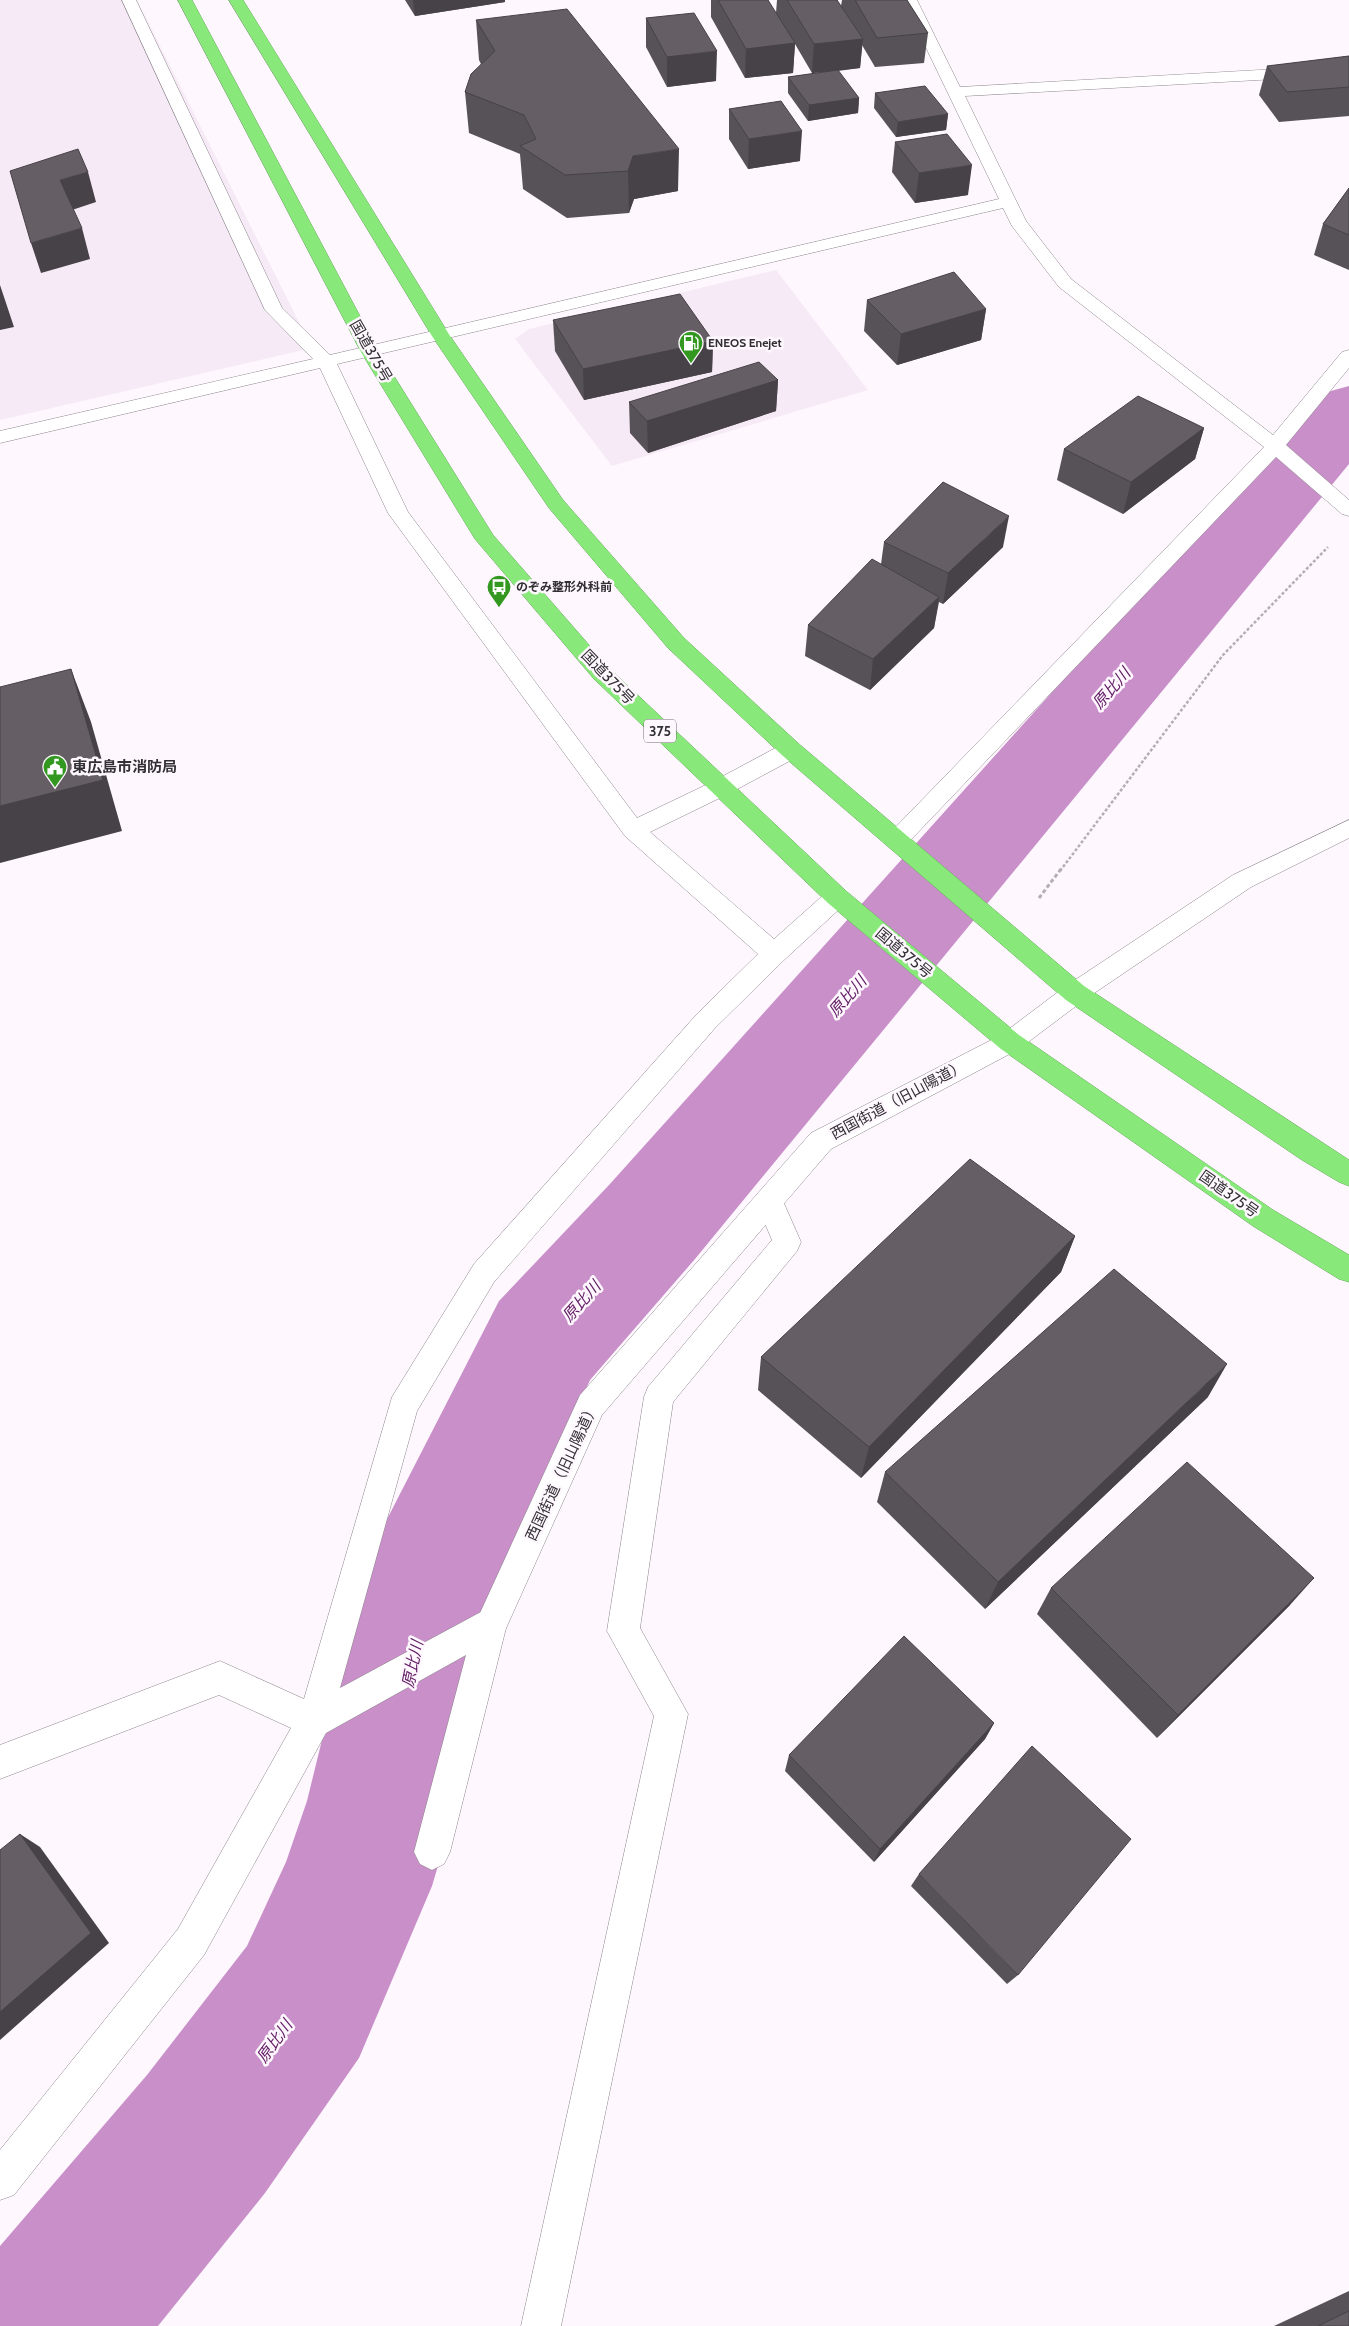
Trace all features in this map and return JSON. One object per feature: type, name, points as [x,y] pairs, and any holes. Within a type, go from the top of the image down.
[{"type":"highway","name":"国道375号","points":[[185,0],[370,352],[485,539],[602,674],[837,897],[1010,1042],[1263,1218],[1349,1270]]},
{"type":"highway","points":[[236,0],[441,336],[556,504],[676,643],[791,750],[1076,993],[1312,1152],[1349,1174]]},
{"type":"street","points":[[129,0],[274,310],[327,362],[398,513],[633,830],[774,954]]},
{"type":"street","points":[[910,0],[1018,222],[1065,283],[1281,451],[1344,505]]},
{"type":"street","points":[[955,92],[1349,70]]},
{"type":"street","points":[[0,438],[1009,202]]},
{"type":"street","points":[[896,841],[1281,451],[1349,356]]},
{"type":"street","points":[[633,830],[720,788],[791,750]]},
{"type":"street","name":"西国街道（旧山陽道）","points":[[432,1852],[491,1624],[591,1405],[821,1141],[1010,1042],[1076,993],[1242,881],[1349,828]]},
{"type":"street","points":[[0,2181],[190,1942],[314,1721],[403,1407],[484,1273],[706,1021],[774,954],[837,897]]},
{"type":"street","points":[[541,2326],[671,1714],[623,1630],[659,1397],[787,1242],[769,1200]]},
{"type":"street","points":[[314,1721],[491,1624]]},
{"type":"street","points":[[0,1762],[220,1678],[314,1721]]},
{"type":"path","points":[[1010,937],[1223,655],[1329,546]]},
{"type":"shaded area","points":[[0,0],[137,0],[312,348],[0,420]]},
{"type":"shaded area","name":"ENEOS Enejet","points":[[776,270],[868,390],[612,466],[515,339],[529,329]]},
{"type":"building","points":[[718,0],[768,0],[795,43],[746,49]]},
{"type":"building","points":[[787,0],[837,0],[863,39],[814,44]]},
{"type":"building","points":[[855,0],[907,0],[928,33],[877,38]]},
{"type":"building","points":[[567,9],[679,149],[633,156],[628,171],[565,175],[520,146],[536,139],[524,115],[465,92],[471,74],[495,51],[476,20]]},
{"type":"building","points":[[694,13],[717,51],[667,57],[646,18]]},
{"type":"building","points":[[1349,56],[1349,87],[1287,92],[1267,66]]},
{"type":"building","points":[[838,70],[859,98],[809,105],[788,77]]},
{"type":"building","points":[[925,86],[948,114],[898,122],[875,93]]},
{"type":"building","points":[[781,101],[802,131],[749,139],[729,109]]},
{"type":"building","points":[[947,134],[972,165],[919,173],[895,142]]},
{"type":"building","points":[[78,149],[88,172],[60,180],[82,228],[31,243],[10,171]]},
{"type":"building","points":[[1349,188],[1349,235],[1323,224]]},
{"type":"building","points":[[954,272],[986,309],[901,334],[867,300]]},
{"type":"building","points":[[680,294],[713,341],[583,369],[553,320]]},
{"type":"building","points":[[759,362],[778,380],[647,421],[629,402]]},
{"type":"building","points":[[1138,396],[1204,428],[1131,482],[1064,449]]},
{"type":"building","points":[[943,482],[1009,516],[948,573],[884,542]]},
{"type":"building","points":[[872,559],[939,597],[873,659],[808,625]]},
{"type":"building","points":[[71,669],[103,780],[0,806],[0,687]]},
{"type":"building","points":[[970,1159],[1075,1236],[869,1447],[761,1357]]},
{"type":"building","points":[[1114,1269],[1227,1364],[998,1582],[885,1472]]},
{"type":"building","points":[[1187,1462],[1314,1578],[1178,1715],[1051,1588]]},
{"type":"building","points":[[904,1636],[994,1723],[880,1849],[789,1755]]},
{"type":"building","points":[[1032,1746],[1131,1839],[1018,1975],[919,1874]]},
{"type":"building","points":[[20,1834],[91,1933],[0,2012],[0,1850]]},
{"type":"building","points":[[1349,2311],[1349,2326],[1318,2326]]},
{"type":"waterway","name":"原比川","points":[[46,2326],[206,2134],[303,2002],[355,1886],[382,1801],[431,1577],[544,1341],[652,1222],[1349,411]]},
{"type":"place","name":"ENEOS Enejet","points":[[691,364]]},
{"type":"place","name":"のぞみ整形外科前","points":[[499,608]]},
{"type":"place","name":"東広島市消防局","points":[[55,788]]}]
